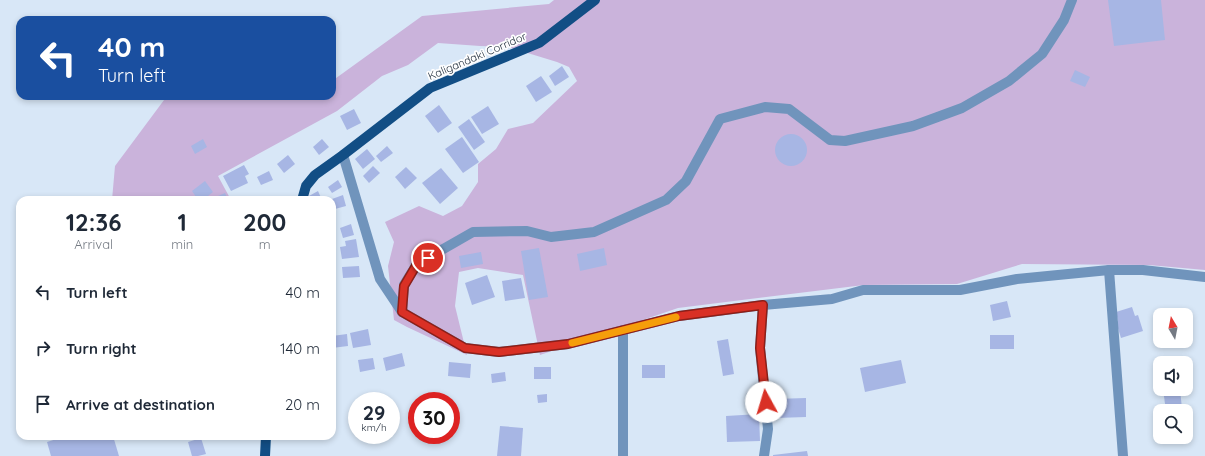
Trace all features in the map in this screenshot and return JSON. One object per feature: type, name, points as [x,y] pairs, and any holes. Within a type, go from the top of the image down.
[{"type":"main road","name":"Kaligandaki Corridor","points":[[303,196],[306,186],[315,175],[430,88],[539,43],[595,0]]},
{"type":"main road","points":[[265,456],[266,440]]},
{"type":"street","points":[[402,312],[404,286],[417,264],[473,232],[527,231],[551,237],[594,232],[666,200],[686,181],[720,119],[765,107],[789,109],[830,140],[845,141],[913,126],[962,108],[1009,81],[1042,54],[1064,20],[1072,0]]},
{"type":"street","points":[[343,155],[380,279],[402,312],[465,348],[499,352],[568,344],[679,316],[763,305],[832,299],[864,290],[960,290],[1017,279],[1109,270],[1143,270],[1205,277]]},
{"type":"street","points":[[1109,270],[1123,456]]},
{"type":"street","points":[[763,305],[760,348],[768,429],[764,456]]},
{"type":"street","points":[[623,330],[623,456]]},
{"type":"shaded area","points":[[554,0],[1205,0],[1205,270],[1149,265],[1022,264],[957,284],[864,285],[678,308],[540,355],[523,275],[478,268],[459,272],[455,306],[467,355],[394,320],[388,266],[394,242],[385,222],[419,206],[443,216],[462,206],[478,182],[478,164],[496,149],[508,129],[533,123],[577,81],[569,67],[508,47],[438,43],[408,65],[382,76],[337,111],[218,176],[229,196],[112,196],[115,166],[164,100],[336,100],[336,78],[422,16],[549,4]]},
{"type":"building","points":[[1108,0],[1161,0],[1165,40],[1114,46]]},
{"type":"building","points":[[562,66],[569,77],[555,86],[549,76]]},
{"type":"building","points":[[1075,70],[1090,77],[1085,87],[1070,81]]},
{"type":"building","points":[[541,76],[552,92],[536,102],[526,86]]},
{"type":"building","points":[[439,105],[452,123],[438,133],[425,116]]},
{"type":"building","points":[[488,106],[499,124],[482,134],[471,117]]},
{"type":"building","points":[[354,109],[361,123],[347,130],[340,116]]},
{"type":"building","points":[[469,119],[485,142],[474,150],[458,127]]},
{"type":"building","points":[[788,134],[794,134],[804,141],[807,150],[806,156],[800,163],[794,166],[788,166],[778,159],[775,153],[775,147],[782,137]]},
{"type":"building","points":[[462,137],[479,162],[463,173],[445,149]]},
{"type":"building","points":[[203,139],[207,147],[195,154],[191,146]]},
{"type":"building","points":[[322,139],[329,147],[319,155],[313,147]]},
{"type":"building","points":[[387,146],[393,153],[381,162],[376,156]]},
{"type":"building","points":[[367,149],[375,159],[363,169],[355,159]]},
{"type":"building","points":[[288,155],[295,164],[284,173],[277,164]]},
{"type":"building","points":[[244,165],[249,174],[245,176],[248,183],[231,191],[223,176]]},
{"type":"building","points":[[373,166],[380,173],[369,183],[363,176]]},
{"type":"building","points":[[406,167],[417,178],[405,189],[395,177]]},
{"type":"building","points":[[441,168],[458,188],[440,204],[422,183]]},
{"type":"building","points":[[269,171],[273,180],[261,185],[257,177]]},
{"type":"building","points":[[338,180],[342,187],[332,193],[328,187]]},
{"type":"building","points":[[205,181],[213,192],[208,196],[195,196],[192,191]]},
{"type":"building","points":[[318,191],[320,196],[309,196]]},
{"type":"building","points":[[225,193],[226,196],[218,196]]},
{"type":"building","points":[[343,195],[346,206],[336,209],[336,198]]},
{"type":"building","points":[[351,224],[354,235],[343,238],[340,228]]},
{"type":"building","points":[[356,239],[359,257],[342,259],[340,247],[346,246],[345,241]]},
{"type":"building","points":[[539,248],[548,297],[529,300],[521,251]]},
{"type":"building","points":[[604,248],[607,265],[580,271],[577,254]]},
{"type":"building","points":[[481,252],[483,264],[461,268],[459,256]]},
{"type":"building","points":[[359,266],[360,277],[343,278],[342,267]]},
{"type":"building","points":[[487,275],[495,297],[472,305],[465,283]]},
{"type":"building","points":[[521,278],[525,298],[505,301],[502,281]]},
{"type":"building","points":[[1007,301],[1011,317],[993,321],[990,305]]},
{"type":"building","points":[[1132,307],[1135,316],[1138,315],[1143,331],[1121,338],[1116,322],[1118,321],[1116,312]]},
{"type":"building","points":[[368,329],[371,345],[353,348],[350,333]]},
{"type":"building","points":[[347,334],[348,346],[336,348],[336,335]]},
{"type":"building","points":[[990,335],[1014,335],[1014,349],[990,349]]},
{"type":"building","points":[[728,339],[734,374],[723,376],[717,341]]},
{"type":"building","points":[[402,353],[405,366],[386,371],[383,358]]},
{"type":"building","points":[[373,358],[375,369],[360,372],[358,360]]},
{"type":"building","points":[[901,360],[906,383],[865,392],[860,368]]},
{"type":"building","points":[[449,362],[471,364],[470,378],[448,376]]},
{"type":"building","points":[[642,365],[665,365],[665,378],[642,378]]},
{"type":"building","points":[[534,367],[551,367],[551,379],[534,379]]},
{"type":"building","points":[[505,372],[506,381],[492,383],[491,374]]},
{"type":"building","points":[[547,394],[547,402],[538,403],[537,395]]},
{"type":"building","points":[[1164,396],[1181,396],[1182,404],[1165,404]]},
{"type":"building","points":[[806,398],[806,417],[776,418],[775,399]]},
{"type":"building","points":[[759,414],[760,441],[727,442],[726,416]]},
{"type":"building","points":[[500,426],[523,428],[521,456],[497,456]]},
{"type":"building","points":[[53,440],[114,440],[119,456],[51,456],[47,442]]},
{"type":"building","points":[[202,440],[206,454],[192,456],[188,442]]},
{"type":"building","points":[[807,451],[808,456],[773,456],[773,455]]},
{"type":"slow traffic","points":[[572,343],[676,317]]},
{"type":"route","points":[[428,258],[417,264],[404,286],[402,312],[465,348],[499,352],[568,344],[679,316],[763,305],[760,348],[766,402]]}]
